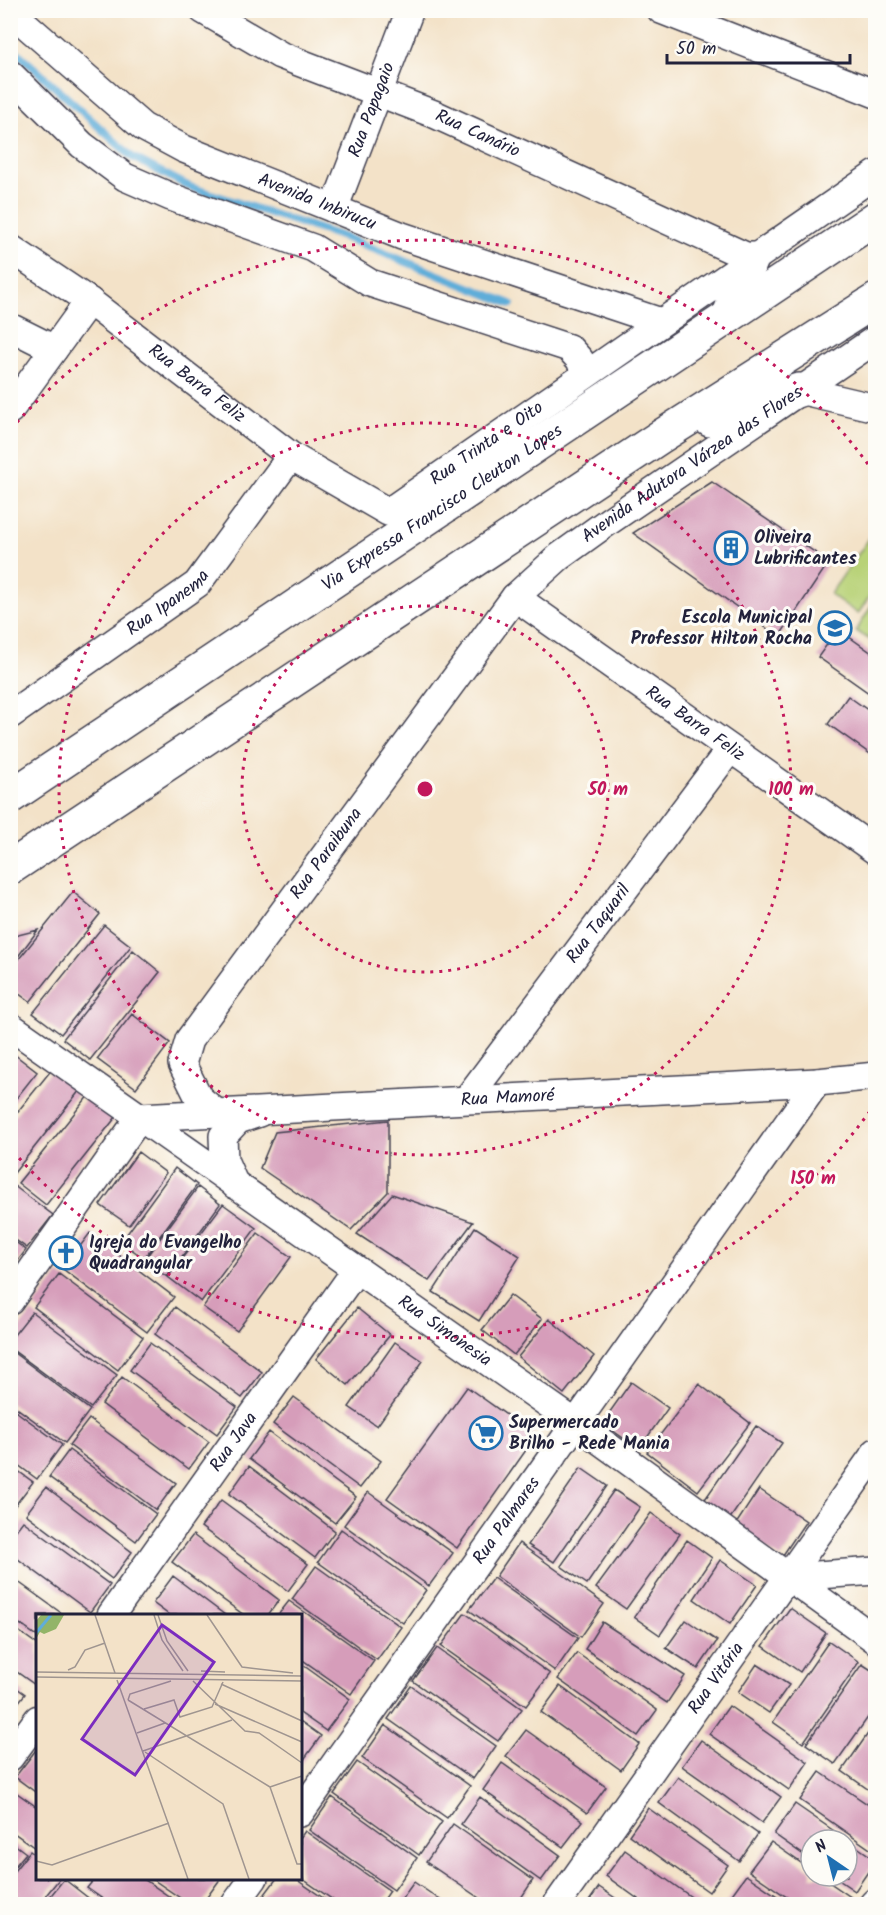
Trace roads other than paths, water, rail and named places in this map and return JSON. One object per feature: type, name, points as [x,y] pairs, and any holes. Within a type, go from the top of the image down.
[{"type":"highway","name":"Via Expressa Francisco Cleuton Lopes","points":[[10,797],[876,218]]},
{"type":"highway","points":[[728,317],[752,259]]},
{"type":"highway","points":[[10,868],[660,437],[876,300]]},
{"type":"highway","points":[[660,437],[800,390]]},
{"type":"street","name":"Rua Canário","points":[[203,10],[280,55],[434,114],[752,259]]},
{"type":"street","name":"Rua Papagaio","points":[[334,209],[410,10]]},
{"type":"street","points":[[661,10],[876,94]]},
{"type":"street","name":"Avenida Inbirucu","points":[[10,11],[143,127],[184,149],[402,236],[661,322]]},
{"type":"street","points":[[10,74],[82,145],[125,177],[171,197],[313,248],[370,284],[569,348],[580,360],[585,374],[876,174]]},
{"type":"street","name":"Rua Barra Feliz","points":[[10,248],[89,301],[291,456],[388,512]]},
{"type":"street","points":[[10,410],[89,301]]},
{"type":"street","points":[[10,327],[54,350]]},
{"type":"street","name":"Avenida Adutora Várzea das Flores","points":[[515,597],[559,557],[800,390],[873,343]]},
{"type":"street","name":"Rua Trinta e Oito","points":[[388,512],[585,374]]},
{"type":"street","points":[[800,390],[876,408]]},
{"type":"street","name":"Rua Ipanema","points":[[10,716],[197,584],[291,456]]},
{"type":"street","name":"Rua Barra Feliz","points":[[515,597],[876,851]]},
{"type":"street","name":"Rua Paraibuna","points":[[217,1113],[199,1098],[182,1064],[189,1040],[515,597]]},
{"type":"street","name":"Rua Taquaril","points":[[467,1099],[730,749]]},
{"type":"street","name":"Rua Simonesia","points":[[10,1026],[574,1422],[788,1577],[845,1611],[876,1640]]},
{"type":"street","name":"Rua Mamoré","points":[[140,1117],[817,1082],[876,1076]]},
{"type":"street","name":"Rua Palmares","points":[[302,1810],[574,1422],[817,1082]]},
{"type":"street","points":[[236,1185],[224,1160],[223,1136],[238,1120],[266,1110]]},
{"type":"street","points":[[10,1301],[140,1117]]},
{"type":"street","name":"Rua Java","points":[[112,1614],[356,1270]]},
{"type":"street","name":"Rua Vitória","points":[[557,1905],[876,1452]]},
{"type":"street","points":[[826,1522],[825,1546],[845,1611]]},
{"type":"street","points":[[788,1577],[871,1571]]},
{"type":"street","points":[[845,1611],[845,1587],[871,1571]]},
{"type":"street","points":[[10,1757],[36,1722]]},
{"type":"street","points":[[236,1905],[253,1879]]},
{"type":"waterway","points":[[10,46],[132,157],[190,187],[349,239],[511,304]]},
{"type":"place","name":"Oliveira Lubrificantes","points":[[731,548]]},
{"type":"place","name":"Escola Municipal Professor Hilton Rocha","points":[[835,628]]},
{"type":"place","name":"Igreja do Evangelho Quadrangular","points":[[66,1253]]},
{"type":"place","name":"Supermercado Brilho - Rede Mania","points":[[486,1433]]}]
